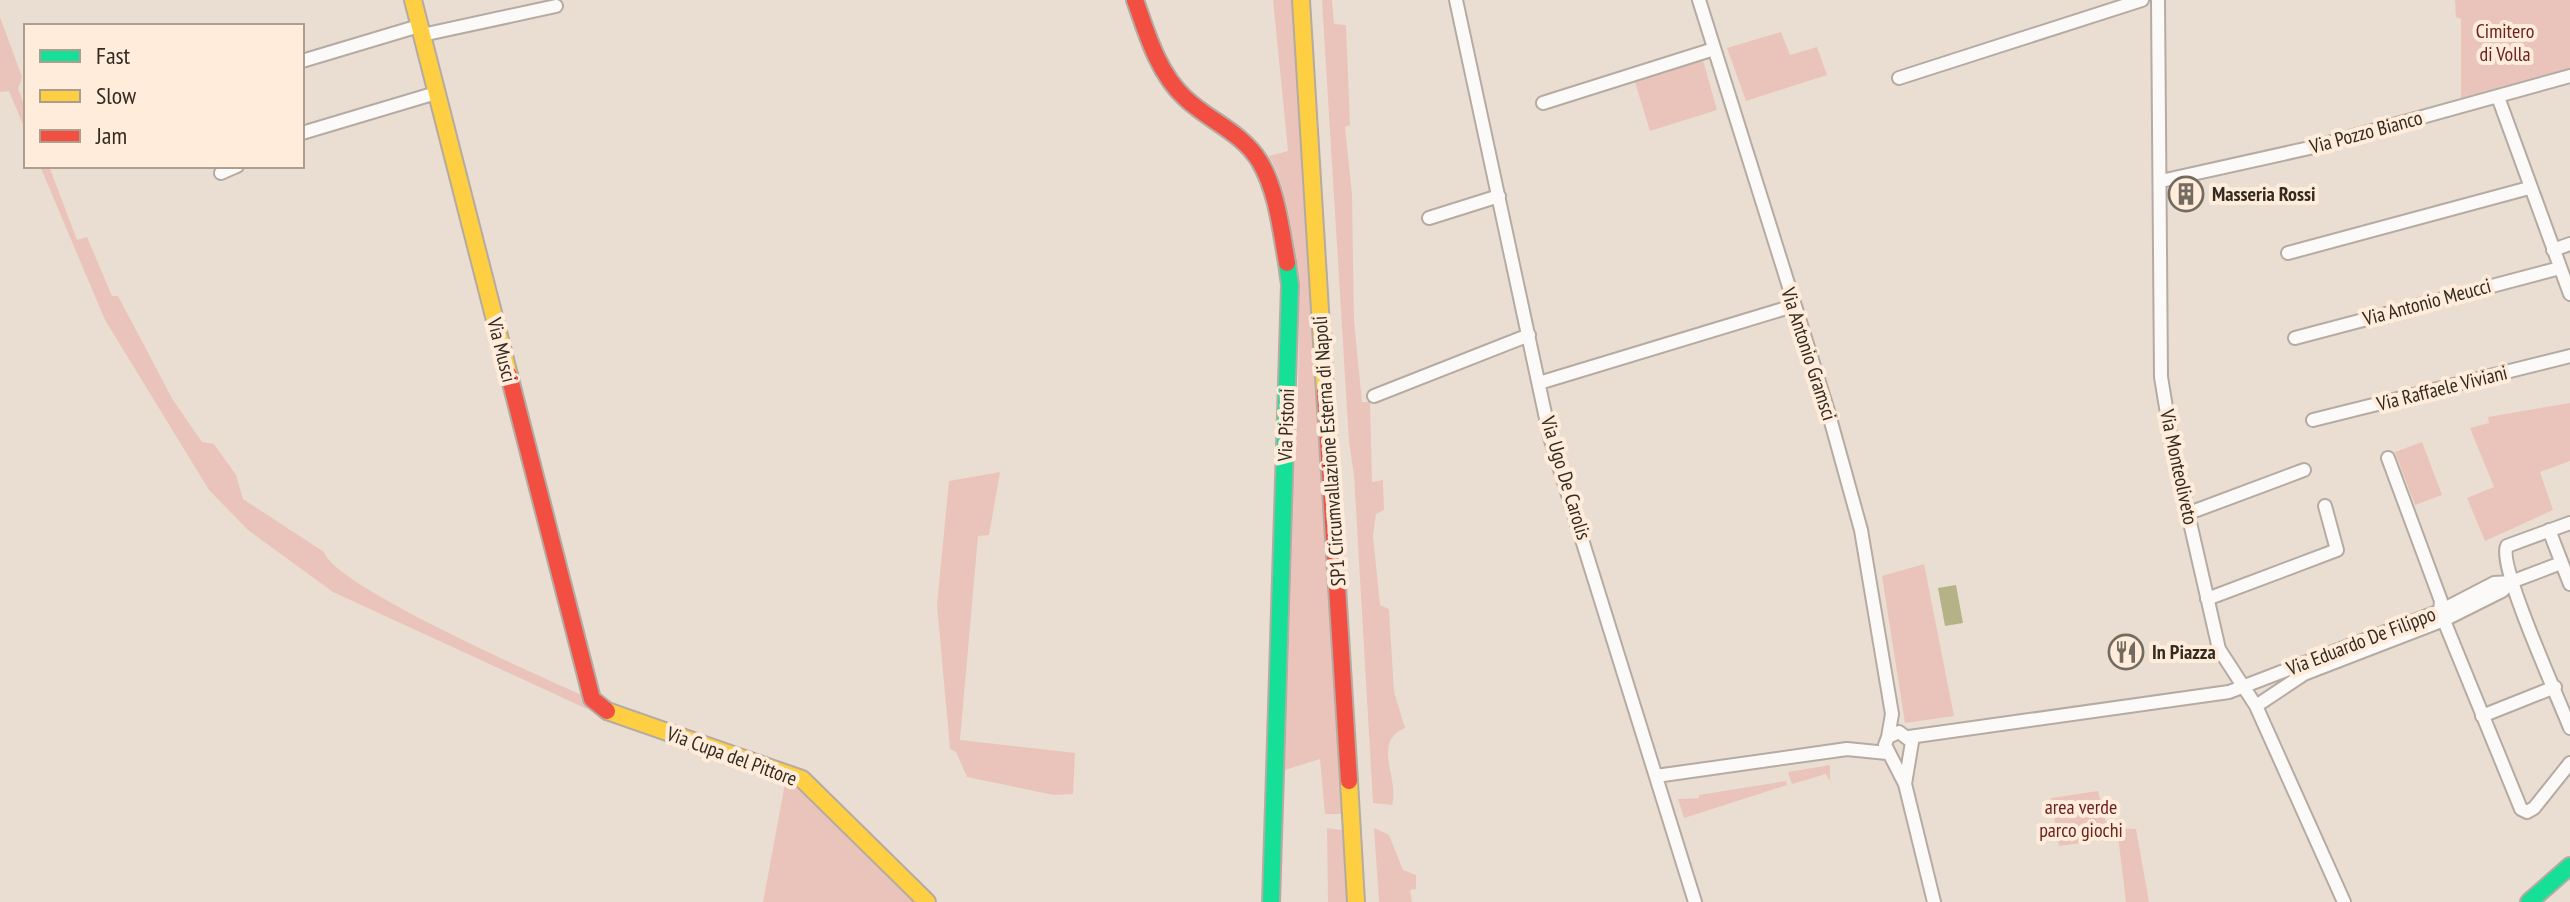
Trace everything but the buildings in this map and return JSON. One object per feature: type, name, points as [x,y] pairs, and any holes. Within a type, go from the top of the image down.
[{"type":"main road","name":"Via Musci","points":[[413,0],[592,699]]},
{"type":"main road","name":"Via Pistoni","points":[[1135,0],[1153,49],[1184,97],[1238,134],[1261,163],[1282,234],[1290,285],[1271,902]]},
{"type":"main road","name":"SP1 Circumvallazione Esterna di Napoli","points":[[1301,0],[1356,902]]},
{"type":"main road","name":"SP1 Circumvallazione Esterna di Napoli","points":[[1314,0],[1369,902]]},
{"type":"main road","name":"Via Cupa del Pittore","points":[[592,699],[602,709],[802,779],[927,902]]},
{"type":"main road","points":[[2529,902],[2570,866]]},
{"type":"street","name":"Via Ugo De Carolis","points":[[1456,0],[1550,437],[1695,902]]},
{"type":"street","name":"Via Antonio Gramsci","points":[[1699,0],[1861,530],[1892,714],[1888,747]]},
{"type":"street","points":[[1899,78],[2142,0]]},
{"type":"street","name":"Via Monteoliveto","points":[[2158,0],[2161,377],[2172,444],[2219,649],[2256,706],[2344,902]]},
{"type":"street","points":[[304,60],[420,30],[556,6]]},
{"type":"street","points":[[1543,103],[1714,49]]},
{"type":"street","name":"Via Pozzo Bianco","points":[[2161,181],[2314,147],[2570,76]]},
{"type":"street","points":[[304,132],[436,93]]},
{"type":"street","points":[[2498,97],[2570,294]]},
{"type":"street","points":[[221,173],[232,168]]},
{"type":"street","points":[[2288,253],[2529,188]]},
{"type":"street","points":[[1429,218],[1499,196]]},
{"type":"street","points":[[2553,250],[2570,244]]},
{"type":"street","name":"Via Antonio Meucci","points":[[2295,338],[2560,268]]},
{"type":"street","points":[[1539,383],[1793,306]]},
{"type":"street","points":[[1374,396],[1529,335]]},
{"type":"street","name":"Via Raffaele Viviani","points":[[2313,420],[2570,356]]},
{"type":"street","points":[[2388,458],[2441,601],[2442,616],[2523,811],[2534,808],[2570,763]]},
{"type":"street","points":[[2189,513],[2304,470]]},
{"type":"street","points":[[2207,599],[2337,550],[2325,506]]},
{"type":"street","points":[[2570,523],[2506,547],[2511,582],[2570,728]]},
{"type":"street","points":[[2549,530],[2570,584]]},
{"type":"street","name":"Via Eduardo De Filippo","points":[[2256,706],[2304,674],[2561,563]]},
{"type":"street","name":"Via Eduardo De Filippo","points":[[1908,743],[1926,736],[2218,695],[2442,616]]},
{"type":"street","points":[[2482,716],[2555,687]]},
{"type":"street","name":"Via Antonio Gramsci","points":[[1892,714],[1908,743]]},
{"type":"street","points":[[1888,747],[1899,759],[1908,743]]},
{"type":"street","points":[[1656,776],[1833,750],[1908,743]]},
{"type":"street","points":[[1905,784],[1908,743]]},
{"type":"street","points":[[1888,747],[1905,784],[1934,902]]},
{"type":"green space","points":[[1273,0],[1293,0],[1342,814],[1325,814],[1320,759],[1285,770],[1298,318],[1291,227],[1282,188],[1269,156],[1288,151]]},
{"type":"green space","points":[[1322,0],[1332,0],[1334,24],[1346,25],[1350,125],[1345,127],[1352,194],[1354,321],[1362,402],[1370,402],[1372,482],[1383,480],[1384,510],[1376,514],[1373,536],[1380,605],[1389,609],[1394,692],[1405,728],[1395,734],[1388,752],[1392,805],[1373,803]]},
{"type":"green space","name":"Cimitero di Volla","points":[[2455,0],[2570,0],[2570,68],[2461,98],[2461,19],[2456,17]]},
{"type":"green space","points":[[0,17],[22,77],[18,89],[24,104],[24,127],[9,91],[0,92]]},
{"type":"green space","points":[[1781,32],[1790,55],[1817,47],[1827,75],[1746,101],[1727,48]]},
{"type":"green space","points":[[1702,57],[1717,110],[1650,131],[1634,79]]},
{"type":"green space","points":[[41,168],[50,168],[77,240],[87,237],[112,296],[118,296],[173,400],[202,442],[214,444],[236,475],[243,499],[324,552],[336,567],[363,586],[442,630],[584,696],[587,709],[333,592],[248,530],[209,490],[105,320]]},
{"type":"green space","points":[[2570,403],[2570,461],[2540,472],[2553,510],[2485,541],[2467,498],[2494,487],[2470,428],[2489,423],[2488,417]]},
{"type":"green space","points":[[2422,442],[2442,495],[2415,505],[2395,452]]},
{"type":"green space","points":[[1000,472],[989,535],[978,536],[960,740],[1075,753],[1073,794],[1054,795],[967,777],[956,752],[950,749],[937,605],[949,481]]},
{"type":"green space","points":[[1924,564],[1954,716],[1905,723],[1882,576]]},
{"type":"green space","points":[[1830,765],[1830,781],[1826,774],[1792,784],[1788,772]]},
{"type":"green space","points":[[786,778],[917,902],[763,902]]},
{"type":"green space","points":[[1786,781],[1787,785],[1684,818],[1678,799],[1699,798],[1699,795]]},
{"type":"green space","name":"area verde parco giochi","points":[[2098,791],[2110,839],[2059,846],[2051,798]]},
{"type":"green space","points":[[1327,828],[1342,830],[1347,902],[1328,902]]},
{"type":"green space","points":[[1374,828],[1389,835],[1403,870],[1416,875],[1416,889],[1410,890],[1412,902],[1379,902]]},
{"type":"green space","points":[[2117,828],[2136,829],[2149,902],[2126,902]]},
{"type":"shaded area","points":[[1956,585],[1963,623],[1945,626],[1938,588]]},
{"type":"traffic: fast","points":[[1271,902],[1290,285],[1287,263]]},
{"type":"traffic: fast","points":[[2529,902],[2570,866]]},
{"type":"traffic: slow","points":[[413,0],[509,375]]},
{"type":"traffic: slow","points":[[1301,0],[1325,392]]},
{"type":"traffic: slow","points":[[607,711],[802,779],[927,902]]},
{"type":"traffic: slow","points":[[1349,781],[1356,902]]},
{"type":"traffic: jam","points":[[1135,0],[1154,52],[1167,77],[1185,98],[1235,135],[1260,162],[1274,198],[1287,263]]},
{"type":"traffic: jam","points":[[509,375],[592,699],[607,711]]},
{"type":"traffic: jam","points":[[1325,392],[1349,781]]},
{"type":"place","name":"Masseria Rossi","points":[[2186,194]]},
{"type":"place","name":"In Piazza","points":[[2126,652]]}]
